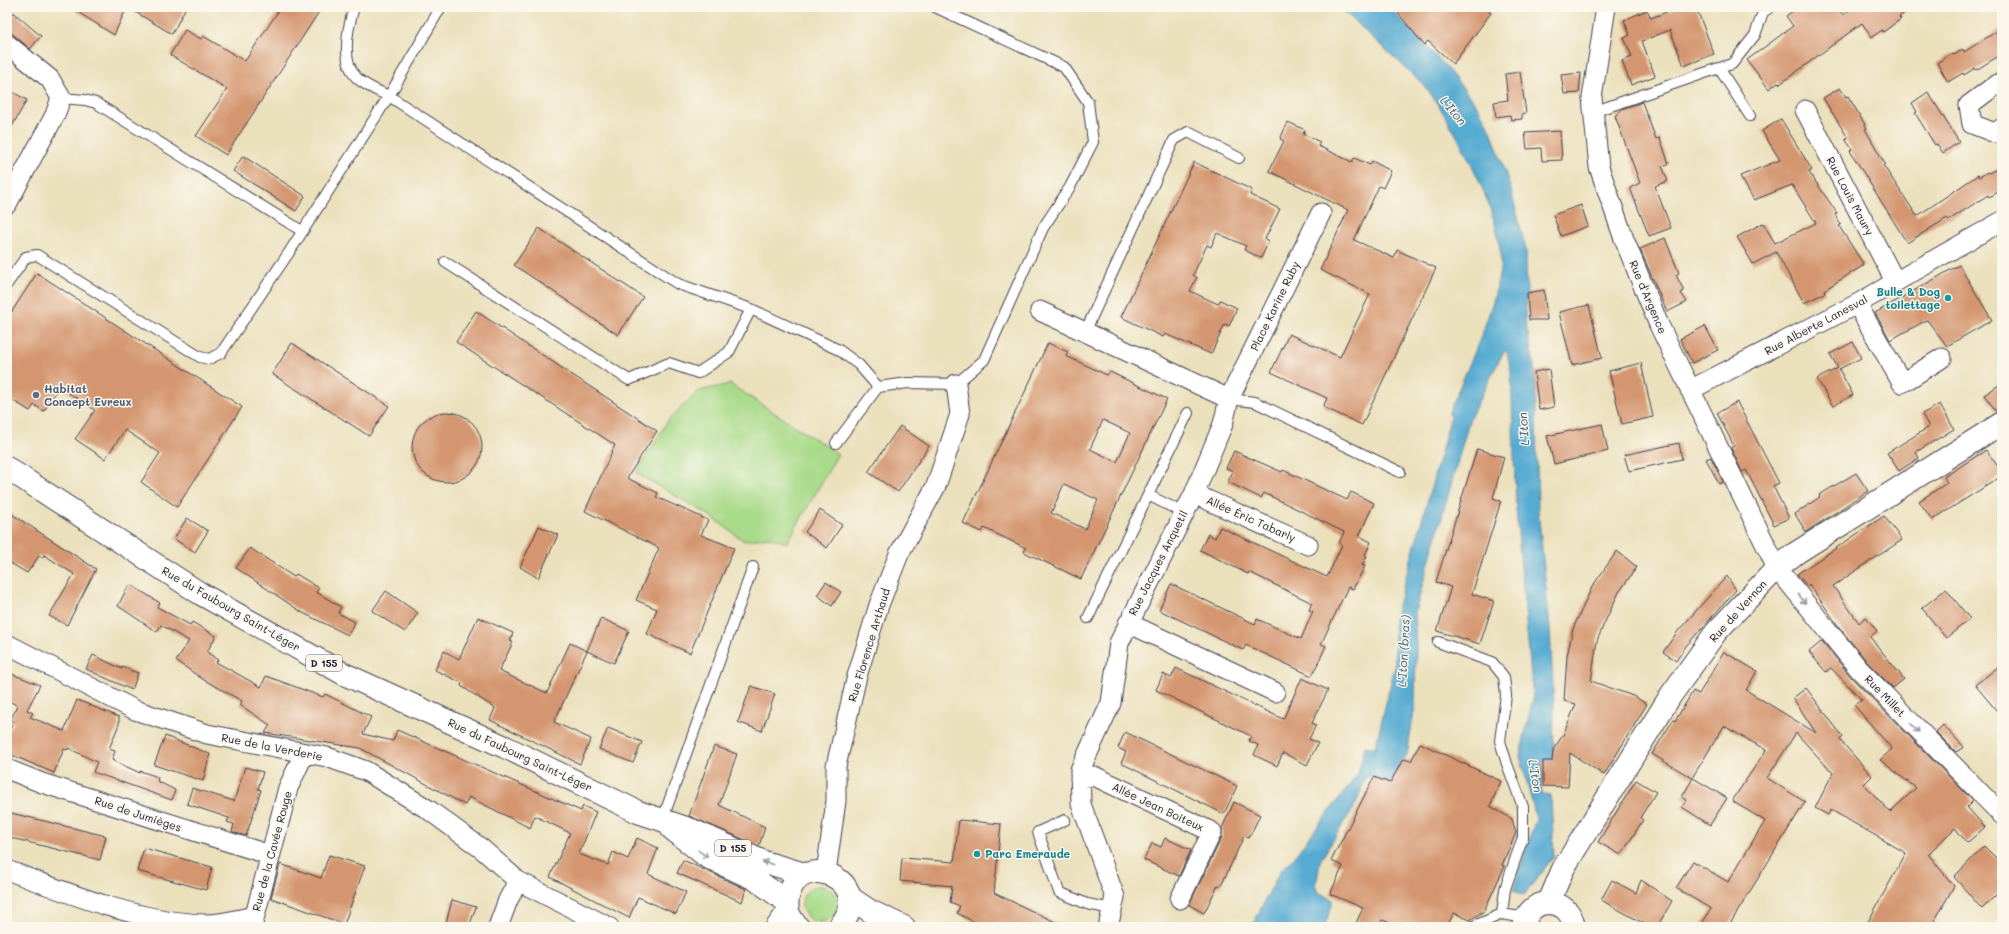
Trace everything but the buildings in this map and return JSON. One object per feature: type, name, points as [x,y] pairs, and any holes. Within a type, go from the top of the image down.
[{"type":"main road","name":"Rue de Vernon","points":[[1549,902],[1562,869],[1671,695],[1716,632],[1777,568],[1796,553],[2002,423]]},
{"type":"main road","name":"Rue du Faubourg Saint-Léger","points":[[7,468],[201,594],[344,674],[505,747],[638,812],[692,830],[764,862],[837,877],[845,886],[850,896]]},
{"type":"main road","name":"Rue du Faubourg Saint-Léger","points":[[662,820],[707,857],[755,879],[787,917]]},
{"type":"main road","points":[[787,917],[789,891],[796,881],[816,873]]},
{"type":"main road","points":[[839,927],[846,920],[850,908],[850,896]]},
{"type":"main road","points":[[850,896],[870,911],[904,927]]},
{"type":"main road","points":[[1523,924],[1535,907],[1549,902],[1557,904],[1569,913],[1574,927]]},
{"type":"street","name":"Rue d'Argence","points":[[1606,7],[1592,98],[1599,167],[1624,239],[1659,325],[1777,568]]},
{"type":"street","points":[[7,44],[50,79],[61,98],[55,115],[7,204]]},
{"type":"street","points":[[2002,84],[1997,84],[1969,105],[1972,124],[1995,133],[2002,128]]},
{"type":"street","name":"Rue Louis Maury","points":[[1805,110],[1896,281]]},
{"type":"street","name":"Place Karine Ruby","points":[[1229,399],[1322,213]]},
{"type":"street","name":"Rue Alberte Lanesval","points":[[1690,390],[1857,304],[2002,221]]},
{"type":"street","points":[[1857,304],[1902,383],[1942,358]]},
{"type":"street","points":[[1040,311],[1229,399]]},
{"type":"street","name":"Rue Florence Arthaud","points":[[816,873],[836,801],[836,766],[857,676],[879,605],[899,554],[936,486],[960,414],[956,384]]},
{"type":"street","name":"Rue Jacques Anquetil","points":[[1110,918],[1115,896],[1081,804],[1080,770],[1111,703],[1119,643],[1194,494],[1223,424],[1229,399]]},
{"type":"street","name":"Allée Éric Tabarly","points":[[1194,494],[1308,545]]},
{"type":"street","name":"Rue Millet","points":[[1777,568],[1859,669],[2002,815]]},
{"type":"street","points":[[1128,623],[1274,692]]},
{"type":"street","name":"Rue de la Verderie","points":[[7,644],[134,710],[207,734],[304,754],[327,757],[366,771],[428,810],[482,849],[518,881],[609,927]]},
{"type":"street","name":"Rue de la Cavée Rouge","points":[[253,922],[288,788],[304,754]]},
{"type":"street","name":"Rue de Jumièges","points":[[7,769],[49,785],[270,855]]},
{"type":"street","name":"Allée Jean Boiteux","points":[[1080,778],[1094,776],[1212,832],[1180,899]]},
{"type":"street","points":[[7,870],[48,886],[126,911],[161,918],[207,924],[253,922]]},
{"type":"street","points":[[498,927],[508,900],[518,881]]},
{"type":"lane","points":[[354,7],[350,22],[346,56],[356,77],[372,88],[389,96],[678,284],[751,309],[839,350],[859,365],[878,387]]},
{"type":"lane","points":[[7,284],[26,257],[37,255],[200,357],[209,359],[221,353],[389,96],[441,7]]},
{"type":"lane","points":[[836,444],[878,387],[908,383],[956,384],[984,360],[1043,228],[1070,187],[1093,142],[1088,102],[1064,67],[934,7]]},
{"type":"lane","points":[[1593,112],[1732,64],[1755,35],[1763,12],[1771,7]]},
{"type":"lane","points":[[1718,68],[1750,116]]},
{"type":"lane","points":[[61,98],[85,100],[96,103],[302,231]]},
{"type":"lane","points":[[1085,332],[1174,140],[1188,132],[1239,158]]},
{"type":"lane","points":[[446,262],[629,380],[669,363],[698,373],[729,352],[751,309]]},
{"type":"lane","points":[[1229,399],[1255,402],[1400,472]]},
{"type":"lane","points":[[1088,618],[1188,413]]},
{"type":"lane","points":[[1148,495],[1184,513]]},
{"type":"lane","points":[[662,820],[753,567]]},
{"type":"lane","points":[[1438,642],[1492,662],[1504,677],[1506,695],[1500,741],[1522,807],[1523,837],[1505,889],[1502,914]]},
{"type":"lane","points":[[1065,820],[1038,832],[1059,892],[1088,904],[1110,918]]},
{"type":"lane","points":[[1472,927],[1502,914],[1523,924]]},
{"type":"green space","points":[[730,384],[838,454],[787,543],[768,537],[744,541],[709,515],[636,473],[669,419],[699,391]]},
{"type":"green space","points":[[824,886],[833,891],[837,897],[837,911],[833,917],[824,922],[816,922],[807,917],[803,911],[802,900],[807,891],[813,887]]},
{"type":"water","points":[[1339,7],[1389,7],[1445,66],[1476,104],[1491,130],[1510,186],[1526,250],[1527,293],[1525,319],[1535,372],[1538,509],[1550,628],[1554,706],[1553,761],[1543,761],[1541,795],[1551,796],[1554,856],[1524,895],[1513,891],[1536,818],[1520,756],[1533,698],[1516,511],[1511,373],[1507,352],[1504,351],[1470,418],[1414,615],[1416,644],[1415,707],[1407,755],[1390,783],[1375,777],[1366,776],[1356,804],[1320,861],[1316,887],[1318,892],[1332,899],[1332,905],[1324,927],[1252,927],[1252,923],[1257,921],[1256,918],[1280,871],[1290,862],[1358,774],[1365,746],[1375,748],[1395,666],[1394,620],[1451,416],[1448,415],[1485,325],[1500,270],[1500,250],[1495,226],[1487,200],[1475,172],[1448,121],[1422,83]]},
{"type":"place","name":"Bulle & Dog toilettage","points":[[1948,298]]},
{"type":"place","name":"Habitat Concept Evreux","points":[[36,395]]},
{"type":"place","name":"Parc Emeraude","points":[[977,854]]},
{"type":"water label","name":"L'Iton","points":[[1453,111]]},
{"type":"water label","name":"L'Iton","points":[[1524,429]]},
{"type":"water label","name":"L'Iton (bras)","points":[[1404,651]]},
{"type":"water label","name":"L'Iton","points":[[1535,776]]}]
